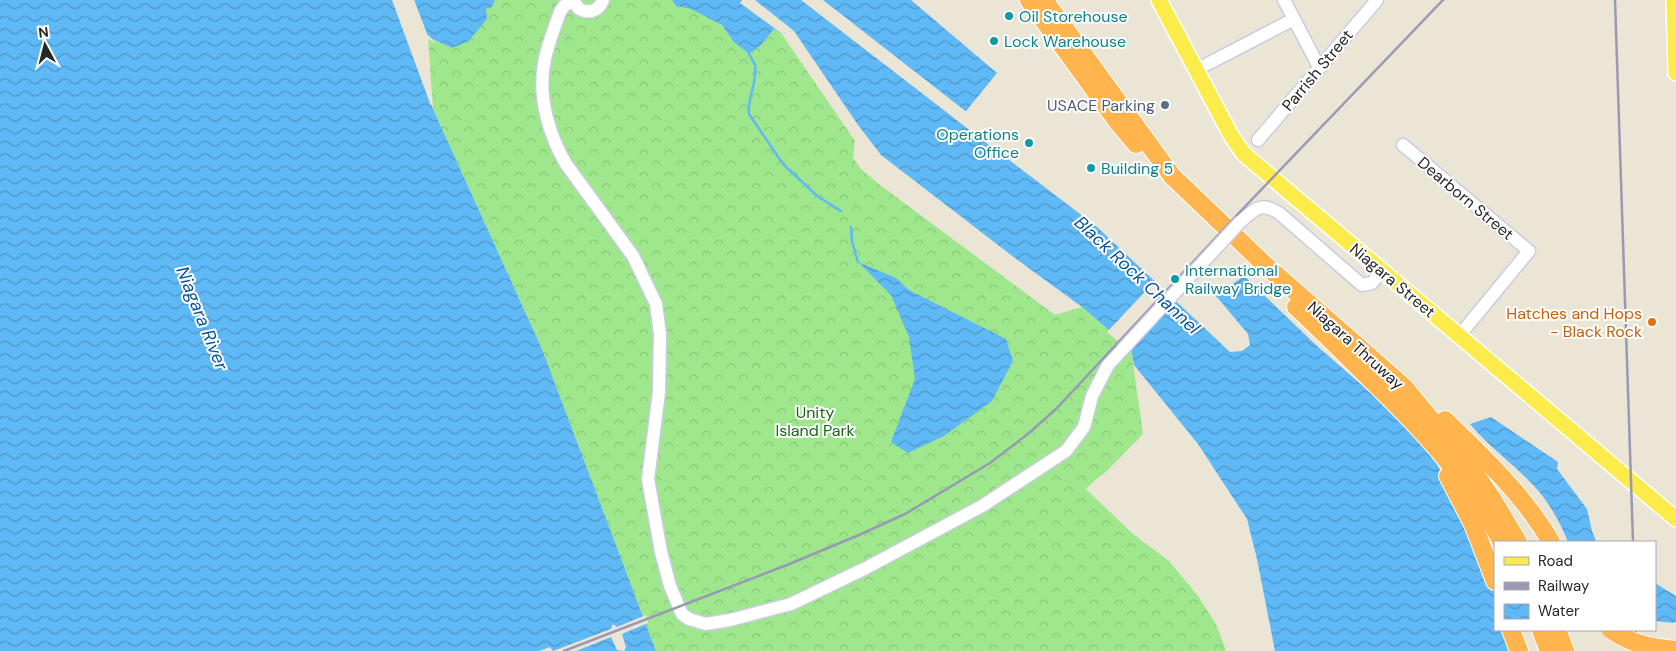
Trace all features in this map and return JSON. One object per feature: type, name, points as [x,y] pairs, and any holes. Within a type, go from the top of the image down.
[{"type":"highway","name":"Niagara Thruway","points":[[1029,0],[1117,121],[1189,208],[1312,322],[1409,417],[1438,448],[1475,496],[1501,541]]},
{"type":"highway","name":"Niagara Thruway","points":[[1044,0],[1172,176],[1263,263],[1404,387],[1471,468],[1517,541]]},
{"type":"highway","points":[[1057,0],[1080,49]]},
{"type":"highway","points":[[1404,387],[1434,409],[1510,486],[1532,512],[1550,541]]},
{"type":"highway","points":[[1409,417],[1454,484],[1473,524],[1494,579]]},
{"type":"highway","points":[[1511,631],[1519,651]]},
{"type":"highway","points":[[1542,631],[1558,643]]},
{"type":"highway","points":[[1613,631],[1625,639],[1651,648],[1676,650]]},
{"type":"main road","name":"Niagara Street","points":[[1160,0],[1239,149],[1676,519]]},
{"type":"main road","points":[[1674,0],[1676,73]]},
{"type":"street","points":[[603,0],[597,9],[588,12],[579,9],[573,1],[564,6],[560,12],[546,53],[543,75],[545,109],[553,140],[558,151],[633,256],[656,304],[660,334],[659,392],[648,479],[661,552],[670,586],[682,614],[689,620],[706,624],[730,620],[791,604],[866,568],[982,506],[1066,451],[1084,427],[1092,396],[1108,364],[1250,212],[1261,207],[1269,207],[1279,213],[1362,285],[1372,283],[1382,271]]},
{"type":"street","points":[[1284,0],[1320,67]]},
{"type":"street","name":"Parrish Street","points":[[1258,140],[1377,0]]},
{"type":"street","points":[[1196,70],[1294,19]]},
{"type":"street","name":"Dearborn Street","points":[[1403,145],[1529,252],[1459,336]]},
{"type":"green space","name":"Unity Island Park","points":[[495,0],[672,0],[676,6],[691,9],[722,25],[733,41],[761,45],[774,29],[781,33],[855,141],[853,158],[861,169],[1055,315],[1082,307],[1131,349],[1143,434],[1106,472],[1086,489],[1133,534],[1169,561],[1198,596],[1217,626],[1226,651],[656,651],[542,349],[433,109],[428,37],[452,48],[486,9],[492,7]]},
{"type":"water","name":"Niagara River","points":[[0,0],[393,0],[433,109],[542,349],[656,651],[0,651]]},
{"type":"water","points":[[414,0],[495,0],[492,7],[486,9],[487,19],[469,41],[452,48],[428,37]]},
{"type":"water","name":"Black Rock Channel","points":[[672,0],[911,0],[997,73],[958,121],[1097,227],[1230,352],[1242,351],[1250,345],[1248,334],[1216,296],[1244,276],[1317,346],[1393,412],[1408,428],[1437,464],[1468,526],[1494,558],[1494,631],[1519,631],[1515,651],[1275,651],[1247,519],[1198,444],[1134,365],[1131,349],[1082,307],[881,155],[858,125],[794,31],[781,33],[774,29],[761,45],[749,54],[733,41],[722,25],[691,9],[676,6]]},
{"type":"water","points":[[858,262],[896,278],[909,290],[1006,339],[1013,361],[992,401],[944,436],[908,453],[891,442],[915,379],[909,337],[891,295]]},
{"type":"water","points":[[1491,417],[1558,462],[1557,469],[1587,509],[1596,541],[1568,541],[1545,499],[1470,424]]},
{"type":"water","points":[[1656,584],[1676,596],[1676,621],[1674,623],[1656,621]]},
{"type":"pier","points":[[392,0],[396,0],[432,99],[431,106]]},
{"type":"pier","points":[[412,0],[414,0],[427,34],[437,44],[426,38]]},
{"type":"pier","points":[[742,0],[755,0],[794,31],[781,33],[740,3]]},
{"type":"pier","points":[[801,0],[823,0],[968,113],[962,121],[1003,153],[1002,155]]},
{"type":"pier","points":[[1156,280],[1175,298],[1127,349],[1107,332]]},
{"type":"pier","points":[[646,615],[648,623],[622,634],[626,647],[624,651],[617,650],[611,637],[576,651],[553,651],[611,629],[613,624],[617,627]]},
{"type":"pier","points":[[550,647],[553,651],[539,651]]},
{"type":"waterway","points":[[749,54],[756,71],[749,114],[783,164],[817,196],[841,211]]},
{"type":"waterway","points":[[851,227],[852,242],[858,262]]},
{"type":"railway","points":[[564,651],[787,565],[859,535],[905,514],[990,463],[1056,409],[1236,216],[1443,0]]},
{"type":"railway","points":[[1615,0],[1633,541]]},
{"type":"railway","points":[[1636,631],[1637,651]]},
{"type":"place","name":"Oil Storehouse","points":[[1009,16]]},
{"type":"place","name":"Lock Warehouse","points":[[994,41]]},
{"type":"place","name":"USACE Parking","points":[[1165,105]]},
{"type":"place","name":"Operations Office","points":[[1029,143]]},
{"type":"place","name":"Building 5","points":[[1091,168]]},
{"type":"place","name":"International Railway Bridge","points":[[1175,279]]},
{"type":"place","name":"Hatches and Hops - Black Rock","points":[[1652,322]]}]
